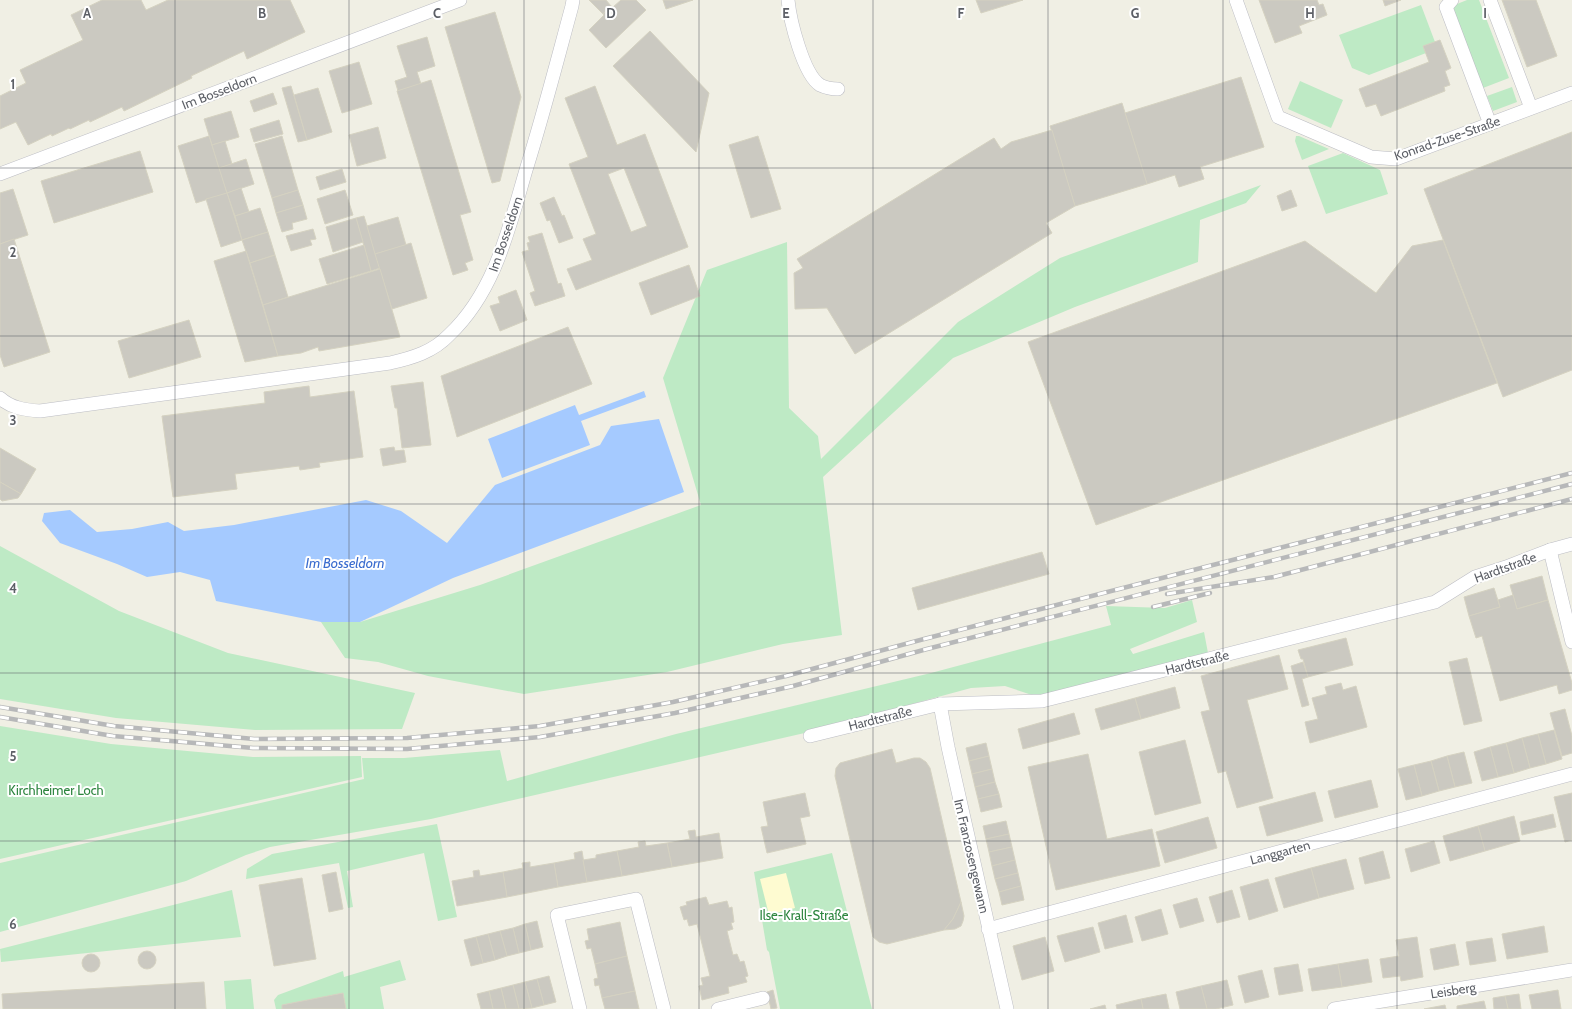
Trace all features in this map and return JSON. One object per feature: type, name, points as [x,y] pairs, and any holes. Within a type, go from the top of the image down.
[{"type":"street","name":"Im Bosseldorn","points":[[0,174],[426,6],[460,0]]},
{"type":"street","name":"Im Bosseldorn","points":[[0,398],[14,407],[28,410],[40,410],[390,363],[425,353],[433,348],[448,337],[469,313],[485,287],[499,259],[535,140],[573,0]]},
{"type":"street","points":[[788,0],[801,53],[812,77],[828,88],[838,89]]},
{"type":"street","name":"Konrad-Zuse-Straße","points":[[1236,0],[1278,117],[1371,157],[1396,159],[1572,93]]},
{"type":"street","points":[[1452,0],[1446,7],[1490,124]]},
{"type":"street","points":[[1490,0],[1531,108]]},
{"type":"street","name":"Hardtstraße","points":[[810,736],[940,704],[1042,701],[1435,602],[1475,577],[1550,550],[1572,544]]},
{"type":"street","points":[[1550,550],[1572,642]]},
{"type":"street","name":"Im Franzosengewann","points":[[940,704],[948,747],[1007,1009]]},
{"type":"street","name":"Langgarten","points":[[988,929],[1572,774]]},
{"type":"street","points":[[580,1009],[557,915],[636,899],[664,1009]]},
{"type":"street","name":"Leisberg","points":[[1334,1009],[1572,970]]},
{"type":"street","points":[[718,1009],[763,998]]},
{"type":"green space","points":[[1467,0],[1479,0],[1509,78],[1483,88],[1452,6]]},
{"type":"green space","points":[[1421,5],[1435,42],[1423,46],[1426,53],[1369,75],[1352,68],[1339,35]]},
{"type":"green space","points":[[1300,81],[1343,100],[1331,128],[1288,109]]},
{"type":"green space","points":[[1512,87],[1517,102],[1493,111],[1487,96]]},
{"type":"green space","points":[[1296,136],[1329,149],[1302,160],[1295,141]]},
{"type":"green space","points":[[1343,153],[1380,170],[1388,194],[1326,214],[1308,166]]},
{"type":"green space","points":[[1261,185],[1246,203],[1200,220],[1198,262],[1075,307],[953,358],[823,477],[842,635],[783,644],[667,672],[524,694],[428,676],[378,662],[345,658],[321,622],[360,622],[480,585],[701,505],[663,378],[707,270],[787,242],[789,408],[818,436],[821,459],[958,322],[1060,258]]},
{"type":"green space","points":[[0,546],[119,611],[228,653],[415,693],[402,729],[255,730],[116,718],[0,699]]},
{"type":"green space","points":[[1192,600],[1197,622],[1130,649],[1133,654],[1204,632],[1208,653],[1041,698],[1005,686],[971,688],[809,732],[431,819],[270,847],[246,855],[186,881],[0,932],[0,863],[364,779],[362,758],[404,758],[500,750],[507,781],[676,734],[931,673],[1111,625],[1106,606],[1165,608]]},
{"type":"green space","name":"Kirchheimer Loch","points":[[0,726],[111,744],[253,757],[361,756],[362,777],[0,859]]},
{"type":"green space","points":[[437,824],[457,917],[438,921],[424,853],[347,871],[353,907],[348,908],[339,863],[246,879],[247,869],[272,854]]},
{"type":"green space","name":"Ilse-Krall-Straße","points":[[832,853],[872,1009],[780,1009],[769,952],[767,950],[754,872]]},
{"type":"green space","points":[[232,890],[241,937],[1,962],[0,949]]},
{"type":"green space","points":[[400,960],[406,980],[380,987],[384,1009],[346,1009],[343,993],[282,1005],[282,1009],[276,1009],[274,1000],[278,995],[343,971],[344,977]]},
{"type":"green space","points":[[251,979],[254,1009],[226,1009],[224,981]]},
{"type":"sand","points":[[786,873],[795,908],[769,915],[760,879]]},
{"type":"water","points":[[644,391],[646,397],[581,421],[590,445],[502,478],[488,439],[575,405],[579,415]]},
{"type":"water","name":"Im Bosseldorn","points":[[659,419],[684,492],[453,578],[360,622],[321,622],[216,601],[210,580],[180,572],[147,577],[60,543],[42,521],[44,513],[70,510],[97,532],[132,529],[168,522],[184,531],[234,525],[366,500],[401,511],[447,543],[495,485],[600,445],[611,426]]},
{"type":"building","points":[[102,0],[141,0],[146,10],[168,0],[290,0],[305,32],[247,59],[244,51],[191,76],[192,78],[124,111],[122,107],[90,122],[89,120],[52,136],[51,134],[28,145],[16,122],[0,129],[0,96],[26,83],[20,70],[83,40],[71,15]]},
{"type":"building","points":[[589,0],[606,0],[611,6],[603,14]]},
{"type":"building","points":[[621,0],[636,0],[646,10],[606,48],[589,30],[611,6],[613,7]]},
{"type":"building","points":[[663,0],[693,0],[666,9]]},
{"type":"building","points":[[976,0],[1023,0],[981,13]]},
{"type":"building","points":[[1259,0],[1317,0],[1319,5],[1323,4],[1327,15],[1299,26],[1302,33],[1275,43]]},
{"type":"building","points":[[1383,0],[1401,0],[1385,6]]},
{"type":"building","points":[[1502,0],[1536,0],[1557,56],[1527,67]]},
{"type":"building","points":[[495,12],[521,97],[500,181],[492,183],[445,27]]},
{"type":"building","points":[[650,31],[709,93],[696,152],[613,66]]},
{"type":"building","points":[[427,37],[435,66],[417,72],[421,84],[398,91],[395,81],[407,77],[397,46]]},
{"type":"building","points":[[1440,40],[1451,68],[1445,71],[1450,85],[1444,87],[1445,91],[1381,116],[1376,104],[1366,107],[1359,89],[1429,62],[1423,46]]},
{"type":"building","points":[[359,62],[372,104],[342,113],[329,71]]},
{"type":"building","points":[[1241,77],[1264,147],[1200,167],[1204,179],[1179,187],[1175,175],[1147,184],[1125,113]]},
{"type":"building","points":[[431,80],[471,212],[460,215],[473,260],[465,263],[468,270],[453,275],[397,91]]},
{"type":"building","points":[[291,86],[307,140],[298,142],[282,88]]},
{"type":"building","points":[[595,86],[617,145],[645,134],[688,247],[576,290],[567,269],[592,260],[583,239],[596,234],[569,164],[588,157],[565,98]],"holes":[[[624,168],[647,226],[631,232],[608,174]]]},
{"type":"building","points":[[318,88],[332,132],[307,140],[294,95]]},
{"type":"building","points":[[273,93],[277,104],[254,112],[250,101]]},
{"type":"building","points":[[1122,103],[1147,184],[1075,206],[1050,126]]},
{"type":"building","points":[[231,111],[239,137],[212,145],[204,119]]},
{"type":"building","points":[[279,120],[283,134],[254,142],[250,129]]},
{"type":"building","points":[[378,127],[386,158],[357,166],[349,135]]},
{"type":"building","points":[[1052,130],[1075,206],[1046,223],[1052,233],[855,354],[827,308],[795,309],[794,273],[803,268],[797,259],[994,138],[1001,149],[1011,142]]},
{"type":"building","points":[[1572,132],[1572,370],[1503,397],[1424,189]]},
{"type":"building","points":[[209,136],[227,193],[196,203],[178,146]]},
{"type":"building","points":[[282,136],[298,190],[272,198],[255,144]]},
{"type":"building","points":[[758,136],[781,209],[751,218],[729,145]]},
{"type":"building","points":[[225,141],[232,164],[219,168],[212,145]]},
{"type":"building","points":[[140,151],[153,192],[54,223],[41,181]]},
{"type":"building","points":[[246,159],[254,184],[227,193],[219,168]]},
{"type":"building","points":[[342,169],[346,182],[320,190],[316,177]]},
{"type":"building","points":[[241,188],[249,212],[235,216],[227,193]]},
{"type":"building","points":[[13,189],[28,235],[0,244],[0,193]]},
{"type":"building","points":[[298,190],[303,205],[276,213],[272,198]]},
{"type":"building","points":[[345,190],[353,215],[325,224],[317,199]]},
{"type":"building","points":[[1291,190],[1297,206],[1282,211],[1277,196]]},
{"type":"building","points":[[227,193],[242,240],[221,247],[206,199]]},
{"type":"building","points":[[554,197],[562,216],[564,215],[573,238],[559,243],[550,220],[547,221],[540,203]]},
{"type":"building","points":[[303,205],[307,219],[292,223],[293,229],[282,232],[276,213]]},
{"type":"building","points":[[260,208],[268,232],[242,240],[235,216]]},
{"type":"building","points":[[364,216],[380,268],[371,271],[356,218]]},
{"type":"building","points":[[398,217],[406,245],[375,254],[367,226]]},
{"type":"building","points":[[356,218],[363,242],[333,252],[326,227]]},
{"type":"building","points":[[313,229],[316,239],[310,240],[312,245],[291,251],[286,236]]},
{"type":"building","points":[[268,232],[275,255],[250,263],[242,240]]},
{"type":"building","points":[[542,233],[558,284],[561,283],[565,296],[535,306],[530,293],[535,291],[522,252],[529,250],[527,243],[530,242],[528,237]]},
{"type":"building","points":[[14,239],[50,352],[4,367],[0,355],[0,244]]},
{"type":"building","points":[[1443,240],[1497,383],[1096,525],[1028,342],[1305,241],[1376,293],[1412,246]]},
{"type":"building","points":[[411,243],[427,298],[392,309],[375,254]]},
{"type":"building","points":[[364,245],[371,271],[327,284],[319,259]]},
{"type":"building","points":[[246,251],[278,356],[245,362],[214,261]]},
{"type":"building","points":[[275,255],[288,297],[263,305],[250,263]]},
{"type":"building","points":[[689,265],[700,296],[651,315],[639,283]]},
{"type":"building","points":[[380,269],[400,337],[319,351],[318,347],[301,353],[278,356],[263,305]]},
{"type":"building","points":[[516,290],[527,320],[500,331],[490,306],[500,303],[498,297]]},
{"type":"building","points":[[189,320],[201,357],[129,378],[118,341]]},
{"type":"building","points":[[568,327],[592,384],[457,437],[441,376]]},
{"type":"building","points":[[423,382],[431,445],[402,448],[397,408],[395,408],[391,386]]},
{"type":"building","points":[[309,386],[310,397],[354,391],[363,457],[319,463],[320,467],[300,470],[299,466],[235,474],[237,489],[173,497],[162,416],[265,403],[264,392]]},
{"type":"building","points":[[394,447],[395,451],[404,450],[406,462],[383,466],[380,449]]},
{"type":"building","points":[[0,448],[36,469],[21,494],[0,482]]},
{"type":"building","points":[[0,482],[21,494],[18,498],[2,501],[0,499]]},
{"type":"building","points":[[1042,552],[1049,574],[918,610],[912,588]]},
{"type":"building","points":[[1542,576],[1548,600],[1517,609],[1510,585]]},
{"type":"building","points":[[1494,588],[1500,607],[1469,616],[1464,597]]},
{"type":"building","points":[[1513,595],[1517,609],[1548,600],[1572,683],[1572,690],[1559,694],[1557,685],[1500,701],[1482,636],[1476,638],[1469,616],[1500,607],[1498,600]]},
{"type":"building","points":[[1346,638],[1353,665],[1308,677],[1303,659],[1301,659],[1298,650]]},
{"type":"building","points":[[1279,655],[1288,689],[1247,700],[1273,798],[1237,808],[1226,771],[1218,773],[1201,712],[1210,710],[1201,676]]},
{"type":"building","points":[[1467,658],[1482,721],[1464,725],[1449,662]]},
{"type":"building","points":[[1303,662],[1308,677],[1302,679],[1309,705],[1302,707],[1291,666]]},
{"type":"building","points":[[1341,683],[1343,690],[1356,686],[1367,727],[1310,743],[1305,722],[1318,719],[1312,698],[1327,694],[1325,687]]},
{"type":"building","points":[[1175,687],[1180,708],[1141,719],[1135,698]]},
{"type":"building","points":[[1135,698],[1141,719],[1101,730],[1095,709]]},
{"type":"building","points":[[1565,709],[1572,736],[1572,753],[1562,756],[1550,713]]},
{"type":"building","points":[[1074,713],[1080,734],[1023,749],[1018,729]]},
{"type":"building","points":[[1554,730],[1562,759],[1546,764],[1538,734]]},
{"type":"building","points":[[1538,734],[1546,764],[1530,768],[1522,738]]},
{"type":"building","points":[[1522,738],[1530,768],[1514,773],[1506,743]]},
{"type":"building","points":[[1185,740],[1201,803],[1155,815],[1139,752]]},
{"type":"building","points":[[986,743],[989,756],[969,761],[966,748]]},
{"type":"building","points":[[1506,743],[1514,773],[1498,777],[1490,747]]},
{"type":"building","points":[[1490,747],[1498,777],[1482,781],[1474,752]]},
{"type":"building","points":[[892,749],[896,763],[914,758],[920,758],[926,762],[930,768],[961,902],[953,919],[944,930],[887,944],[879,942],[873,937],[835,776],[836,768],[840,763]]},
{"type":"building","points":[[1464,752],[1472,783],[1455,787],[1447,756]]},
{"type":"building","points":[[1088,754],[1107,839],[1152,829],[1160,866],[1056,890],[1028,767]]},
{"type":"building","points":[[989,756],[992,769],[972,774],[969,761]]},
{"type":"building","points":[[1447,756],[1455,787],[1439,791],[1431,761]]},
{"type":"building","points":[[1431,761],[1439,791],[1422,796],[1414,765]]},
{"type":"building","points":[[1414,765],[1422,796],[1406,800],[1398,769]]},
{"type":"building","points":[[992,769],[995,782],[975,787],[972,774]]},
{"type":"building","points":[[1371,780],[1378,807],[1335,818],[1328,791]]},
{"type":"building","points":[[995,782],[999,794],[978,799],[975,787]]},
{"type":"building","points":[[1315,792],[1323,821],[1267,836],[1259,807]]},
{"type":"building","points":[[805,793],[810,816],[800,818],[806,844],[767,853],[761,827],[768,826],[763,802]]},
{"type":"building","points":[[1572,793],[1572,840],[1565,842],[1554,797]]},
{"type":"building","points":[[999,794],[1002,807],[981,812],[978,799]]},
{"type":"building","points":[[1553,814],[1556,827],[1522,835],[1520,822]]},
{"type":"building","points":[[1514,816],[1520,841],[1485,851],[1478,826]]},
{"type":"building","points":[[1208,817],[1217,848],[1165,863],[1156,832]]},
{"type":"building","points":[[1006,821],[1009,834],[986,839],[983,826]]},
{"type":"building","points":[[1478,826],[1485,851],[1450,861],[1443,836]]},
{"type":"building","points":[[695,830],[696,837],[719,833],[723,858],[672,867],[667,843],[690,839],[688,831]]},
{"type":"building","points":[[1009,834],[1012,847],[989,852],[986,839]]},
{"type":"building","points":[[645,841],[646,846],[667,843],[672,867],[622,876],[617,851],[639,847],[638,842]]},
{"type":"building","points":[[1434,841],[1440,863],[1411,872],[1405,849]]},
{"type":"building","points":[[1012,847],[1015,860],[992,866],[989,852]]},
{"type":"building","points":[[582,851],[587,882],[558,887],[554,863],[575,859],[574,853]]},
{"type":"building","points":[[617,851],[622,876],[587,882],[583,860],[596,858],[596,855]]},
{"type":"building","points":[[1383,851],[1390,878],[1365,884],[1359,858]]},
{"type":"building","points":[[1346,859],[1354,889],[1319,898],[1311,868]]},
{"type":"building","points":[[1015,860],[1018,873],[995,879],[992,866]]},
{"type":"building","points":[[530,862],[530,867],[554,863],[558,887],[507,897],[503,872],[523,868],[522,863]]},
{"type":"building","points":[[1311,868],[1319,898],[1284,908],[1275,878]]},
{"type":"building","points":[[479,870],[480,876],[503,872],[507,897],[457,906],[452,881],[474,877],[473,871]]},
{"type":"building","points":[[336,872],[343,909],[329,912],[322,875]]},
{"type":"building","points":[[1018,873],[1021,886],[999,892],[995,879]]},
{"type":"building","points":[[302,878],[316,959],[274,966],[259,885]]},
{"type":"building","points":[[1268,879],[1278,911],[1249,920],[1240,887]]},
{"type":"building","points":[[1021,886],[1024,900],[1002,905],[999,892]]},
{"type":"building","points":[[1232,890],[1240,917],[1217,923],[1209,897]]},
{"type":"building","points":[[706,897],[709,905],[727,901],[729,908],[732,907],[734,922],[731,923],[733,929],[727,931],[733,955],[737,954],[740,962],[744,961],[748,976],[745,977],[747,982],[728,987],[729,993],[702,1000],[699,986],[703,985],[701,978],[710,976],[697,924],[689,926],[687,919],[684,920],[680,907],[687,905],[686,902]]},
{"type":"building","points":[[1197,898],[1204,921],[1180,928],[1173,905]]},
{"type":"building","points":[[961,902],[964,916],[961,926],[955,929],[944,930],[953,919]]},
{"type":"building","points":[[1161,909],[1168,934],[1142,941],[1135,917]]},
{"type":"building","points":[[1126,915],[1133,942],[1105,949],[1098,923]]},
{"type":"building","points":[[537,921],[543,947],[531,950],[525,924]]},
{"type":"building","points":[[620,922],[627,956],[595,964],[591,948],[587,949],[585,941],[589,940],[587,929]]},
{"type":"building","points":[[525,924],[531,950],[519,953],[513,928]]},
{"type":"building","points":[[1544,926],[1548,952],[1507,959],[1502,934]]},
{"type":"building","points":[[1093,927],[1100,952],[1065,962],[1057,936]]},
{"type":"building","points":[[513,928],[519,953],[507,956],[500,931]]},
{"type":"building","points":[[500,931],[507,956],[495,960],[488,934]]},
{"type":"building","points":[[488,934],[495,960],[483,963],[476,937]]},
{"type":"building","points":[[476,937],[483,963],[471,966],[464,940]]},
{"type":"building","points":[[1045,937],[1054,971],[1022,980],[1013,946]]},
{"type":"building","points":[[1417,937],[1423,977],[1401,981],[1400,976],[1383,978],[1380,959],[1399,956],[1396,940]]},
{"type":"building","points":[[1492,938],[1496,961],[1470,965],[1466,942]]},
{"type":"building","points":[[1455,944],[1459,965],[1434,970],[1430,949]]},
{"type":"building","points":[[147,951],[153,954],[156,960],[153,966],[147,969],[141,966],[138,960],[141,954]]},
{"type":"building","points":[[91,954],[97,957],[100,963],[97,969],[91,972],[85,969],[82,963],[85,957]]},
{"type":"building","points":[[627,956],[635,991],[602,998],[599,985],[595,986],[594,979],[598,978],[595,964]]},
{"type":"building","points":[[1368,959],[1372,982],[1342,987],[1338,964]]},
{"type":"building","points":[[1298,964],[1303,991],[1279,995],[1274,968]]},
{"type":"building","points":[[1338,964],[1342,987],[1312,991],[1308,969]]},
{"type":"building","points":[[1262,970],[1269,997],[1245,1003],[1238,976]]},
{"type":"building","points":[[549,976],[556,1002],[544,1005],[537,979]]},
{"type":"building","points":[[537,979],[544,1005],[532,1008],[525,982]]},
{"type":"building","points":[[1227,980],[1233,1005],[1216,1009],[1207,1009],[1201,986]]},
{"type":"building","points":[[204,982],[206,1009],[3,1009],[2,994]]},
{"type":"building","points":[[525,982],[532,1008],[519,1009],[513,985]]},
{"type":"building","points":[[513,985],[519,1009],[506,1009],[501,988]]},
{"type":"building","points":[[1201,986],[1207,1009],[1180,1009],[1176,992]]},
{"type":"building","points":[[501,988],[506,1009],[493,1009],[489,991]]},
{"type":"building","points":[[773,990],[777,1008],[771,1009],[767,992]]},
{"type":"building","points":[[1558,990],[1561,1009],[1532,1009],[1529,995]]},
{"type":"building","points":[[489,991],[493,1009],[481,1009],[477,994]]},
{"type":"building","points":[[635,991],[639,1009],[605,1009],[602,998]]},
{"type":"building","points":[[343,993],[346,1009],[282,1009],[282,1005]]},
{"type":"building","points":[[1166,994],[1169,1009],[1143,1009],[1141,999]]},
{"type":"building","points":[[1519,994],[1521,1009],[1508,1009],[1505,996]]},
{"type":"building","points":[[1505,996],[1508,1009],[1494,1009],[1493,998]]},
{"type":"building","points":[[1141,999],[1143,1009],[1117,1009],[1116,1005]]},
{"type":"building","points":[[1484,1001],[1486,1009],[1457,1009],[1457,1006]]},
{"type":"building","points":[[1105,1005],[1106,1009],[1090,1009]]},
{"type":"building","points":[[1445,1005],[1446,1009],[1424,1009]]},
{"type":"railway","points":[[0,707],[114,726],[254,739],[407,738],[540,726],[673,702],[786,676],[924,639],[1572,473]]},
{"type":"railway","points":[[0,717],[113,736],[253,748],[407,749],[540,737],[675,713],[793,686],[927,649],[1572,484]]},
{"type":"railway","points":[[1167,594],[1274,577],[1572,499]]},
{"type":"railway","points":[[1153,607],[1210,593]]}]
